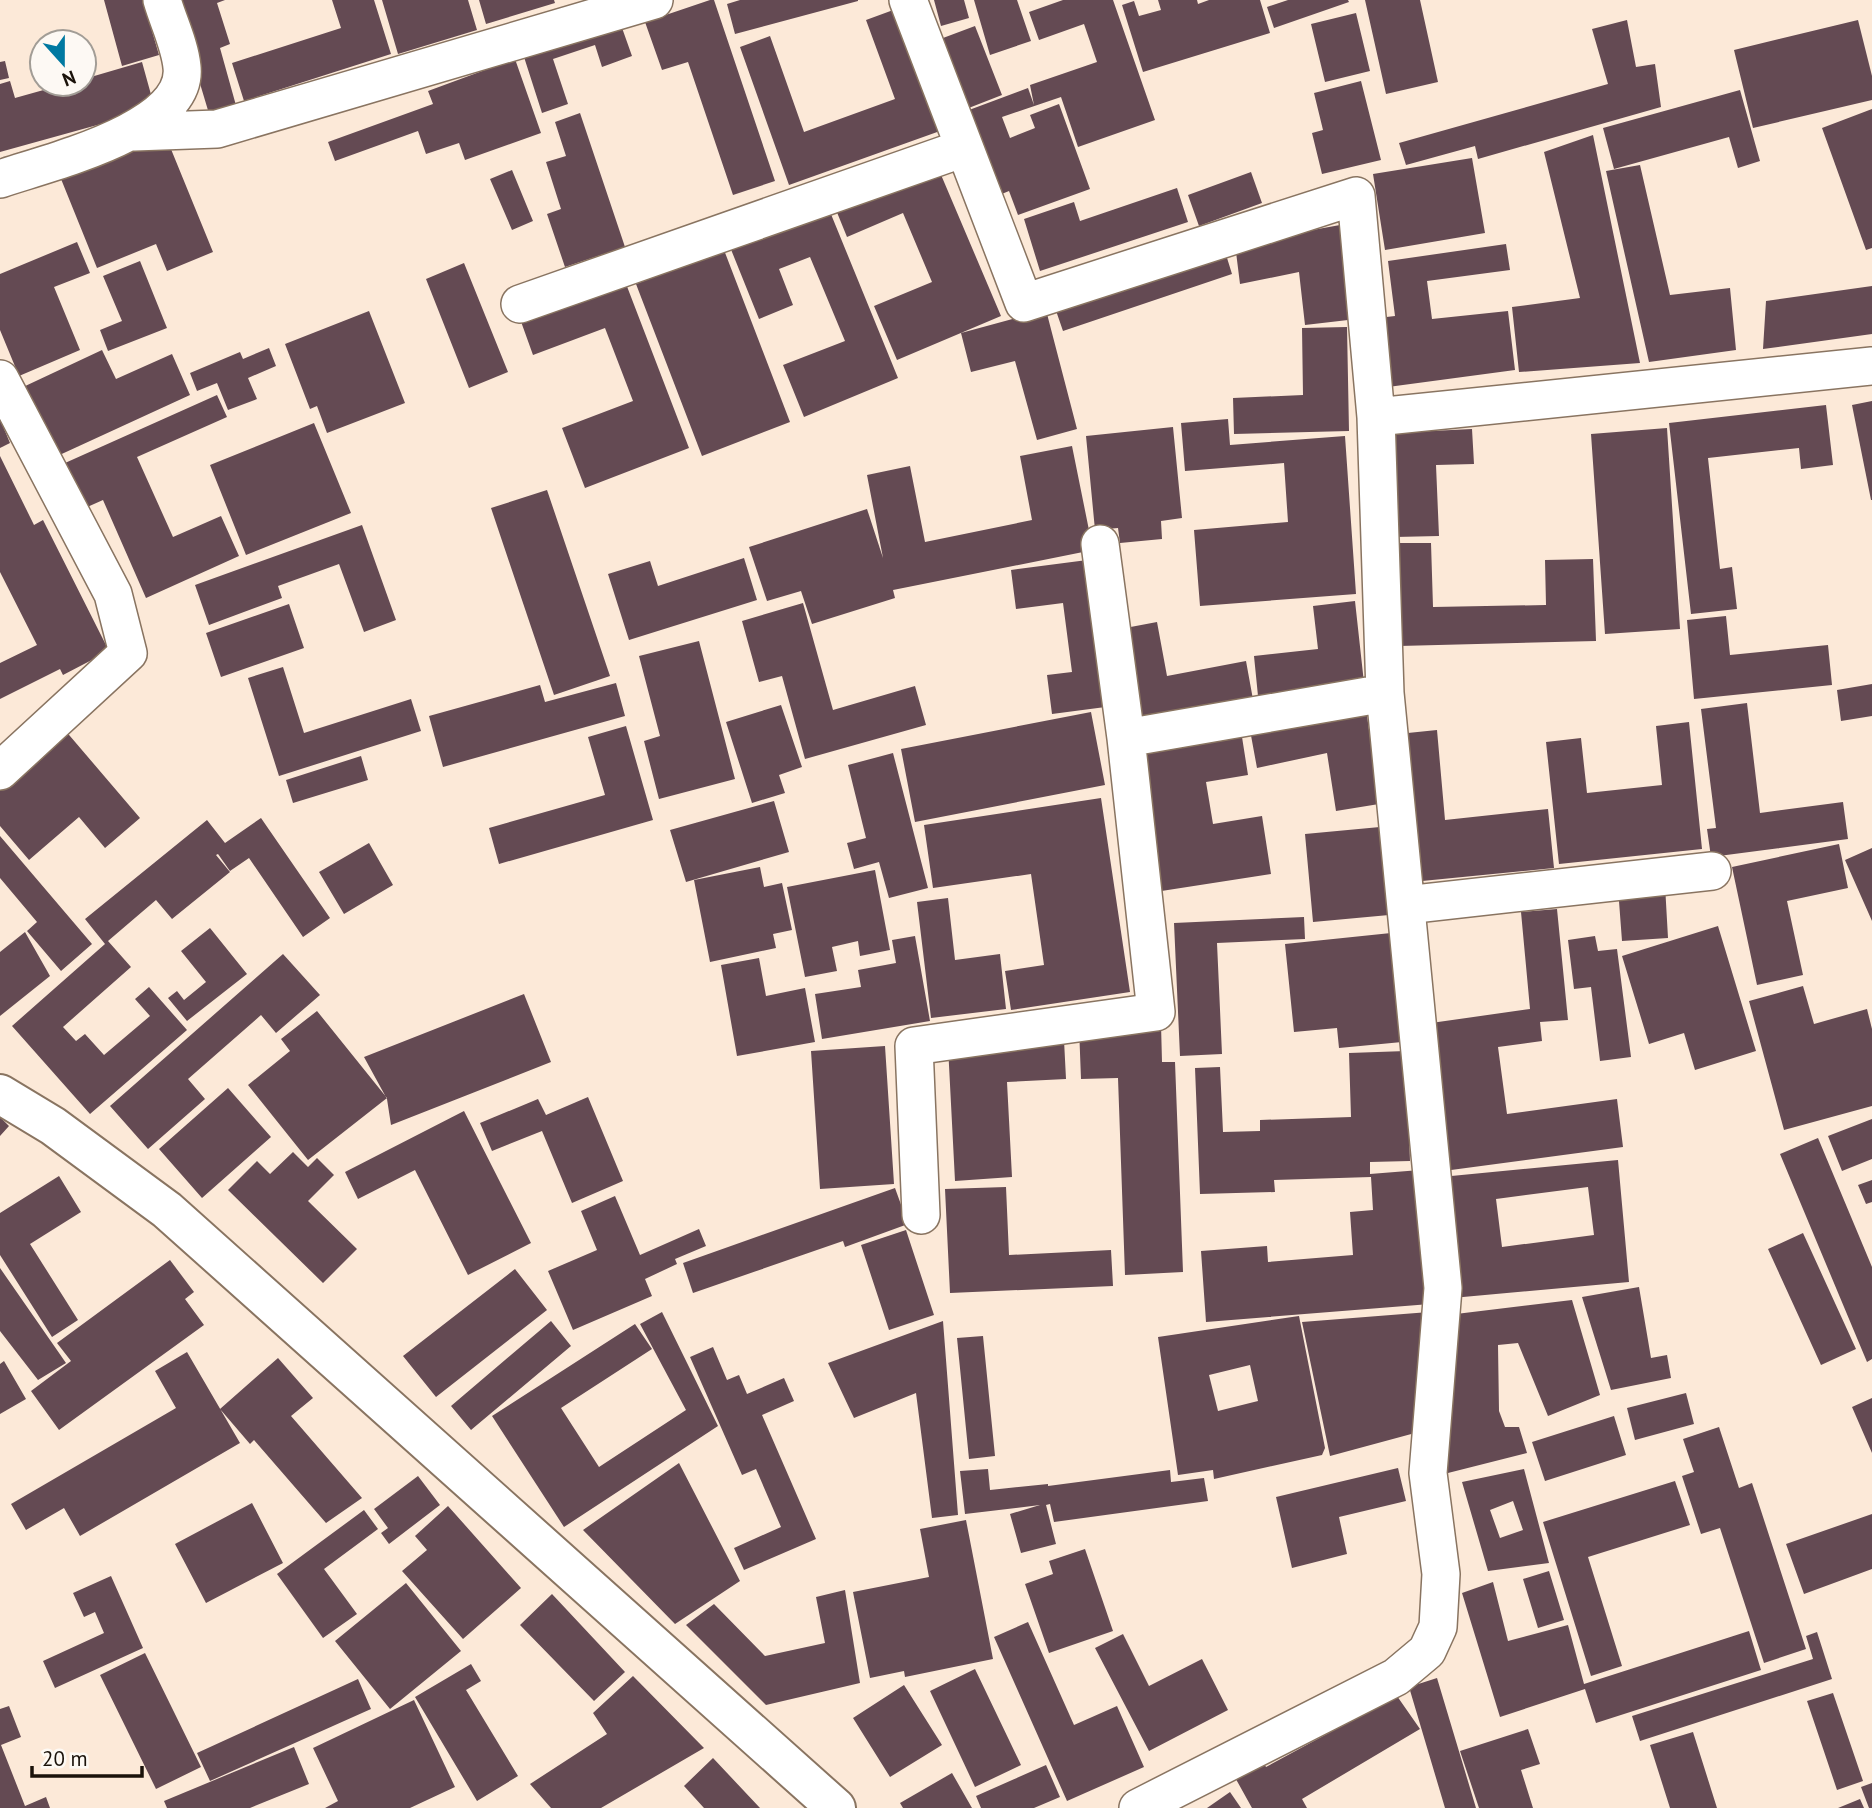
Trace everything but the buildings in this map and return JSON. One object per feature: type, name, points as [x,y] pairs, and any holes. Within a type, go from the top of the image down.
[{"type":"main road","points":[[0,1094],[53,1126],[167,1210],[836,1808]]},
{"type":"street","points":[[0,179],[134,132],[170,106],[183,70],[162,0]]},
{"type":"street","points":[[134,132],[217,129],[654,0]]},
{"type":"street","points":[[908,0],[1024,303],[1356,197],[1376,417],[1385,693],[1443,1287],[1428,1473],[1441,1574],[1438,1626],[1427,1651],[1396,1677],[1138,1808]]},
{"type":"street","points":[[520,304],[964,148]]},
{"type":"street","points":[[1376,417],[1872,366]]},
{"type":"street","points":[[0,379],[113,594],[128,653],[0,771]]},
{"type":"street","points":[[921,1215],[914,1046],[1156,1012],[1126,738],[1100,544]]},
{"type":"street","points":[[1126,738],[1385,693]]},
{"type":"street","points":[[1406,905],[1712,871]]}]
